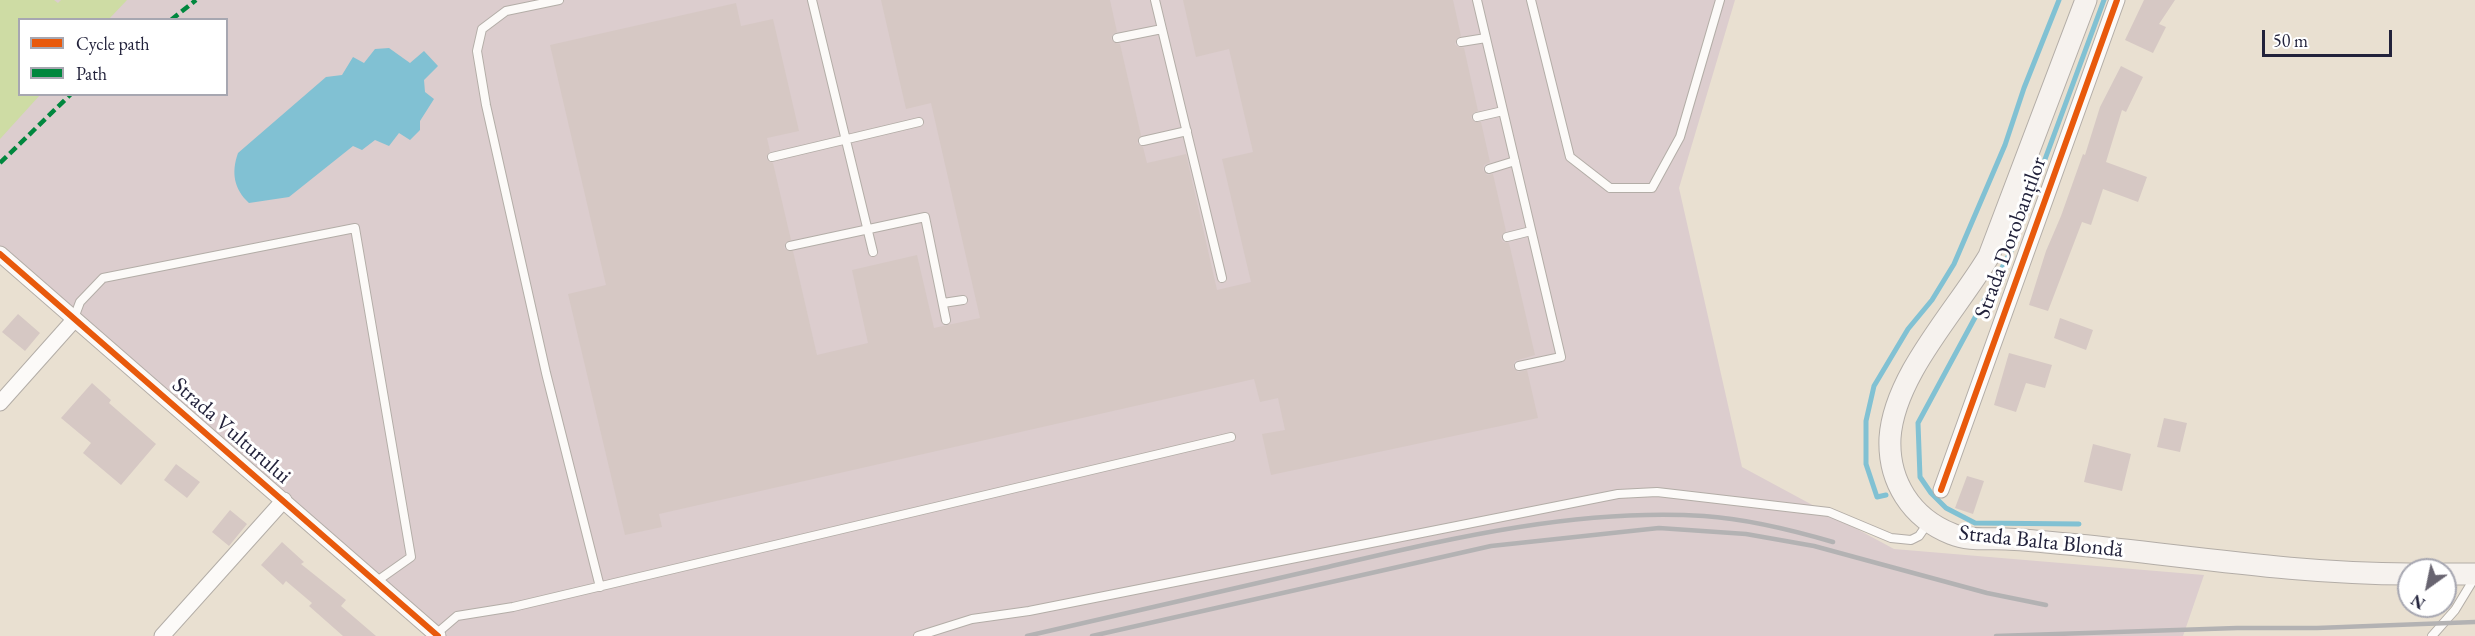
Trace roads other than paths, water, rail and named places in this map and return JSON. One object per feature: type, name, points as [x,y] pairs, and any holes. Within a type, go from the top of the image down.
[{"type":"main road","points":[[1929,522],[1907,502],[1899,485],[1890,440],[1893,413],[1902,388],[1919,360],[1969,289],[1989,256],[2086,0]]},
{"type":"main road","name":"Strada Balta Blondă","points":[[1929,522],[1954,535],[1975,538],[2080,545],[2248,566],[2397,573]]},
{"type":"main road","points":[[2457,574],[2475,575]]},
{"type":"street","name":"Strada Dorobanților","points":[[1941,490],[2117,0]]},
{"type":"street","name":"Strada Vulturului","points":[[0,254],[437,635]]},
{"type":"street","points":[[0,404],[74,320]]},
{"type":"street","points":[[162,636],[284,500]]},
{"type":"lane","points":[[559,0],[506,11],[482,29],[477,51],[486,105],[546,373],[600,587]]},
{"type":"lane","points":[[812,0],[873,252]]},
{"type":"lane","points":[[1155,0],[1222,278]]},
{"type":"lane","points":[[1477,0],[1561,357],[1519,366]]},
{"type":"lane","points":[[1531,0],[1570,157],[1610,188],[1652,188],[1680,137],[1720,0]]},
{"type":"lane","points":[[1117,38],[1162,29]]},
{"type":"lane","points":[[1461,42],[1486,38]]},
{"type":"lane","points":[[1477,117],[1503,111]]},
{"type":"lane","points":[[772,157],[919,122]]},
{"type":"lane","points":[[1143,141],[1186,131]]},
{"type":"lane","points":[[1489,169],[1515,161]]},
{"type":"lane","points":[[790,246],[925,217],[946,320]]},
{"type":"lane","points":[[74,320],[80,302],[103,278],[355,228],[411,557],[377,581]]},
{"type":"lane","points":[[1506,237],[1531,231]]},
{"type":"lane","points":[[943,303],[963,300]]},
{"type":"lane","points":[[437,635],[458,616],[513,607],[600,587],[1231,437]]},
{"type":"lane","name":"Strada Balta Blondă","points":[[918,636],[972,619],[1029,611],[1618,494],[1658,492],[1829,512],[1891,538],[1911,540],[1920,536],[1929,522]]},
{"type":"lane","points":[[2432,636],[2455,610],[2475,575]]},
{"type":"water","points":[[389,48],[410,63],[424,51],[438,66],[424,80],[425,92],[434,99],[420,121],[420,130],[410,140],[399,133],[389,146],[375,140],[362,150],[353,146],[289,197],[249,203],[240,192],[235,180],[238,153],[326,77],[342,75],[353,57],[364,63],[375,49]]},
{"type":"waterway","points":[[1886,495],[1877,497],[1866,464],[1866,421],[1874,386],[1908,329],[1932,300],[1954,264],[2005,145],[2024,88],[2059,0]]},
{"type":"waterway","points":[[2079,524],[1975,523],[1946,508],[1931,493],[1920,477],[1918,423],[2011,251],[2104,0]]},
{"type":"railway","points":[[1027,636],[1417,547],[1560,521],[1656,515],[1704,516],[1770,526],[1833,542]]},
{"type":"railway","points":[[1092,636],[1491,546],[1659,528],[1746,534],[1814,546],[1987,593],[2046,605]]},
{"type":"railway","points":[[1996,636],[2475,622]]}]
